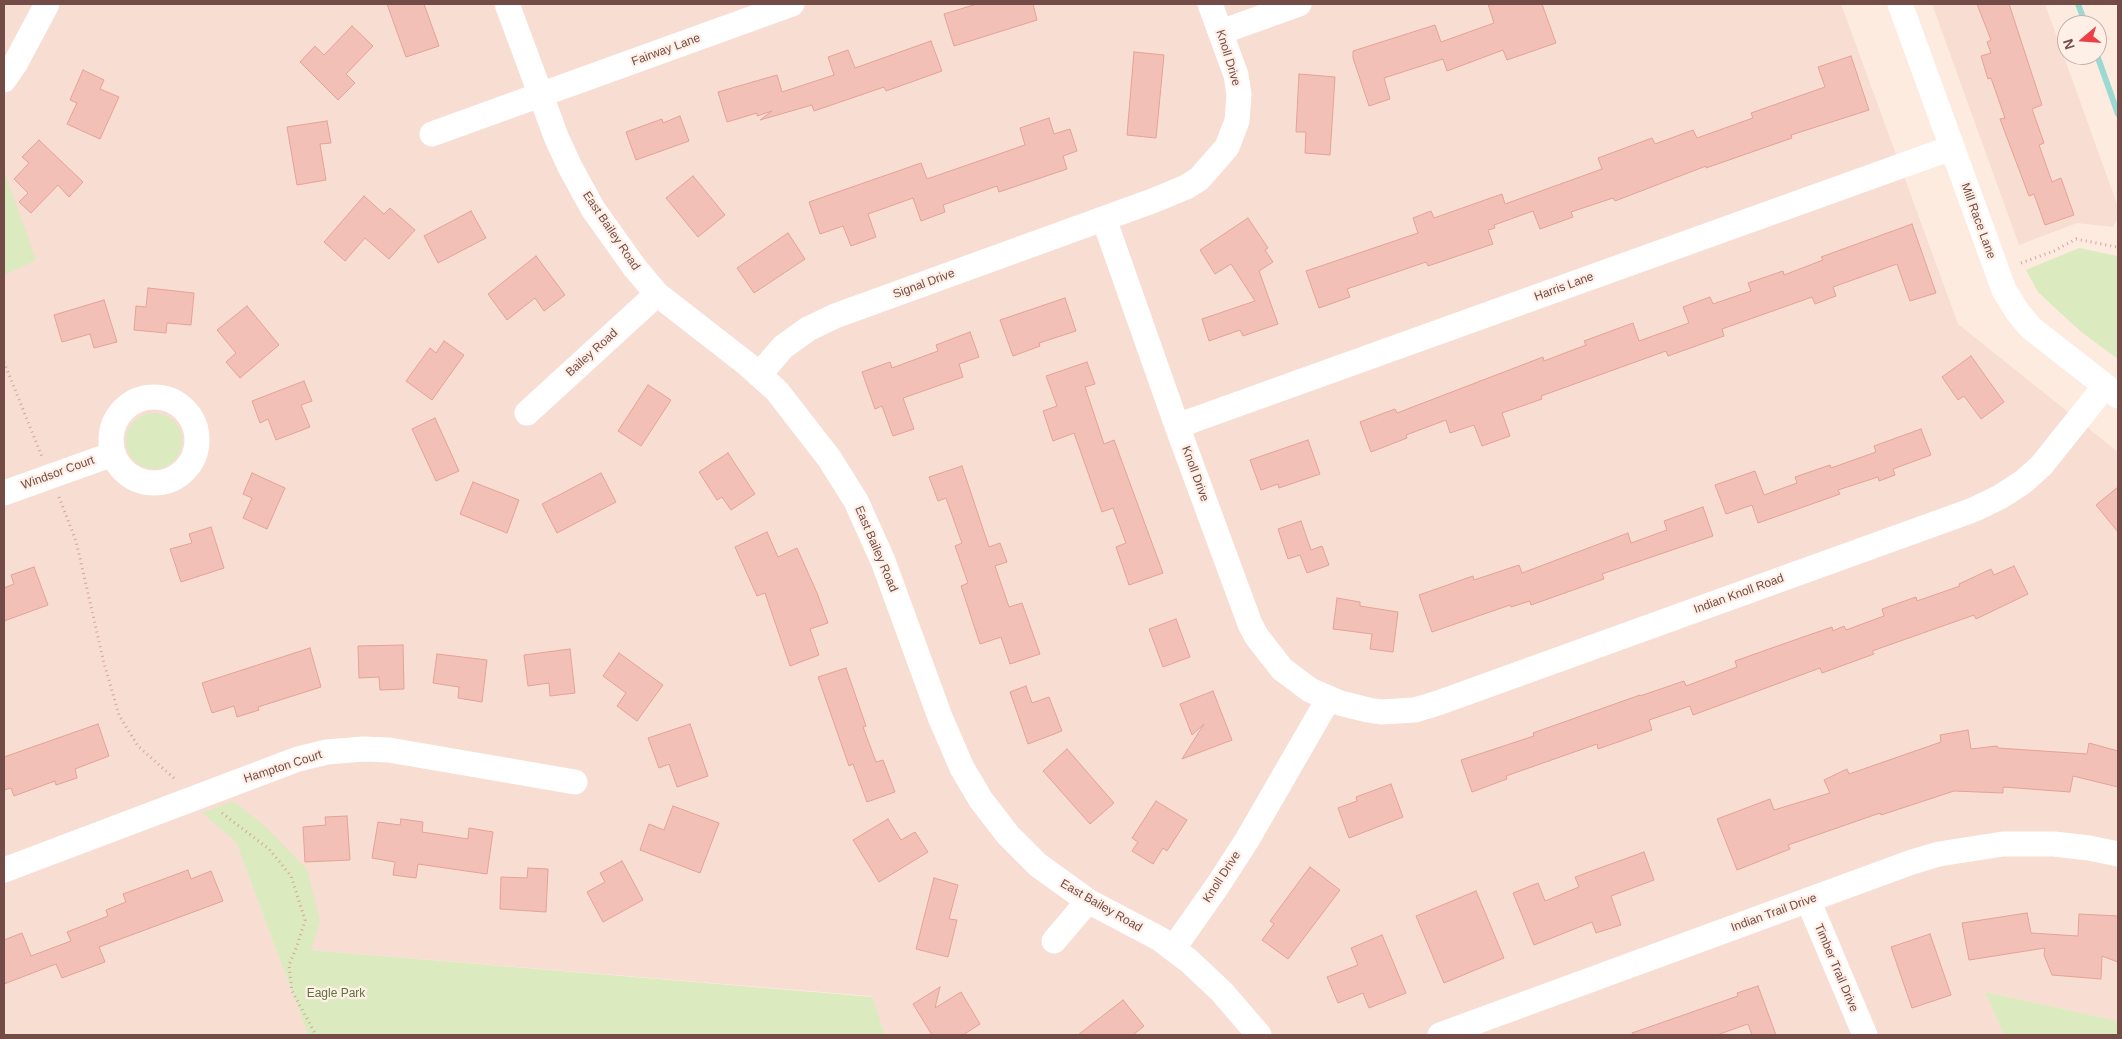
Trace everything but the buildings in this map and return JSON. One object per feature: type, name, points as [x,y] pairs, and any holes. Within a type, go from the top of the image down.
[{"type":"street","points":[[4,80],[15,64],[47,4]]},
{"type":"street","name":"East Bailey Road","points":[[507,4],[540,96],[570,167],[593,209],[635,268],[657,294],[759,375],[777,392],[829,458],[856,501],[883,561],[940,717],[962,768],[981,800],[1008,835],[1038,865],[1088,900],[1160,939],[1189,961],[1222,992],[1259,1035]]},
{"type":"street","name":"Fairway Lane","points":[[540,96],[792,4]]},
{"type":"street","name":"Knoll Drive","points":[[1173,949],[1242,847],[1329,698],[1310,690],[1288,674],[1272,657],[1250,624],[1177,426],[1104,218],[1186,186],[1199,179],[1227,147],[1237,121],[1239,95],[1236,75],[1210,4]]},
{"type":"street","points":[[1220,32],[1299,4]]},
{"type":"street","name":"Mill Race Lane","points":[[1900,4],[2004,290],[2032,328],[2112,391]]},
{"type":"street","points":[[432,134],[540,96]]},
{"type":"street","name":"Harris Lane","points":[[1177,426],[1951,148]]},
{"type":"street","name":"Signal Drive","points":[[759,375],[783,347],[808,329],[835,316],[1104,218]]},
{"type":"street","name":"Bailey Road","points":[[527,413],[657,294]]},
{"type":"street","name":"Indian Knoll Road","points":[[1329,698],[1381,712],[1415,710],[1972,510],[2000,497],[2023,482],[2041,466],[2112,391]]},
{"type":"street","name":"Windsor Court","points":[[4,493],[113,454]]},
{"type":"street","name":"Hampton Court","points":[[4,870],[298,760],[327,752],[363,749],[420,754],[575,782]]},
{"type":"street","name":"Indian Trail Drive","points":[[1440,1035],[1912,862],[1968,849],[2002,844],[2054,844],[2118,854]]},
{"type":"street","points":[[1054,941],[1088,900]]},
{"type":"street","name":"Timber Trail Drive","points":[[1808,900],[1865,1035]]},
{"type":"path","points":[[2021,263],[2054,251],[2076,239],[2117,247],[2118,245]]},
{"type":"path","points":[[4,362],[76,541],[104,663],[119,715],[138,746],[170,776],[269,849],[291,876],[305,920],[297,946],[288,965],[292,991],[316,1035]]},
{"type":"shaded area","points":[[4,4],[1841,4],[1958,324],[2118,452],[2118,1021],[1985,992],[2004,1035],[885,1035],[871,996],[311,950],[307,870],[203,813],[236,842],[308,1035],[4,1035]]},
{"type":"shaded area","points":[[1932,4],[2045,4],[2057,37],[2057,65],[2067,65],[2118,207],[2118,217],[2113,227],[2077,223],[2019,245]]},
{"type":"green space","points":[[4,171],[36,260],[4,275]]},
{"type":"green space","points":[[2079,248],[2117,256],[2118,254],[2118,359],[2080,331],[2038,292],[2026,270]]},
{"type":"green space","points":[[148,413],[160,413],[170,417],[178,425],[182,441],[178,457],[170,465],[160,469],[148,469],[138,465],[130,457],[126,447],[126,435],[130,425],[138,417]]},
{"type":"green space","name":"Eagle Park","points":[[233,801],[267,828],[307,870],[320,922],[311,950],[872,997],[885,1035],[308,1035],[236,842],[202,813]]},
{"type":"green space","points":[[1985,992],[2118,1021],[2118,1035],[2004,1035]]},
{"type":"waterway","points":[[2078,4],[2082,15]]},
{"type":"waterway","points":[[2101,65],[2118,114]]}]
